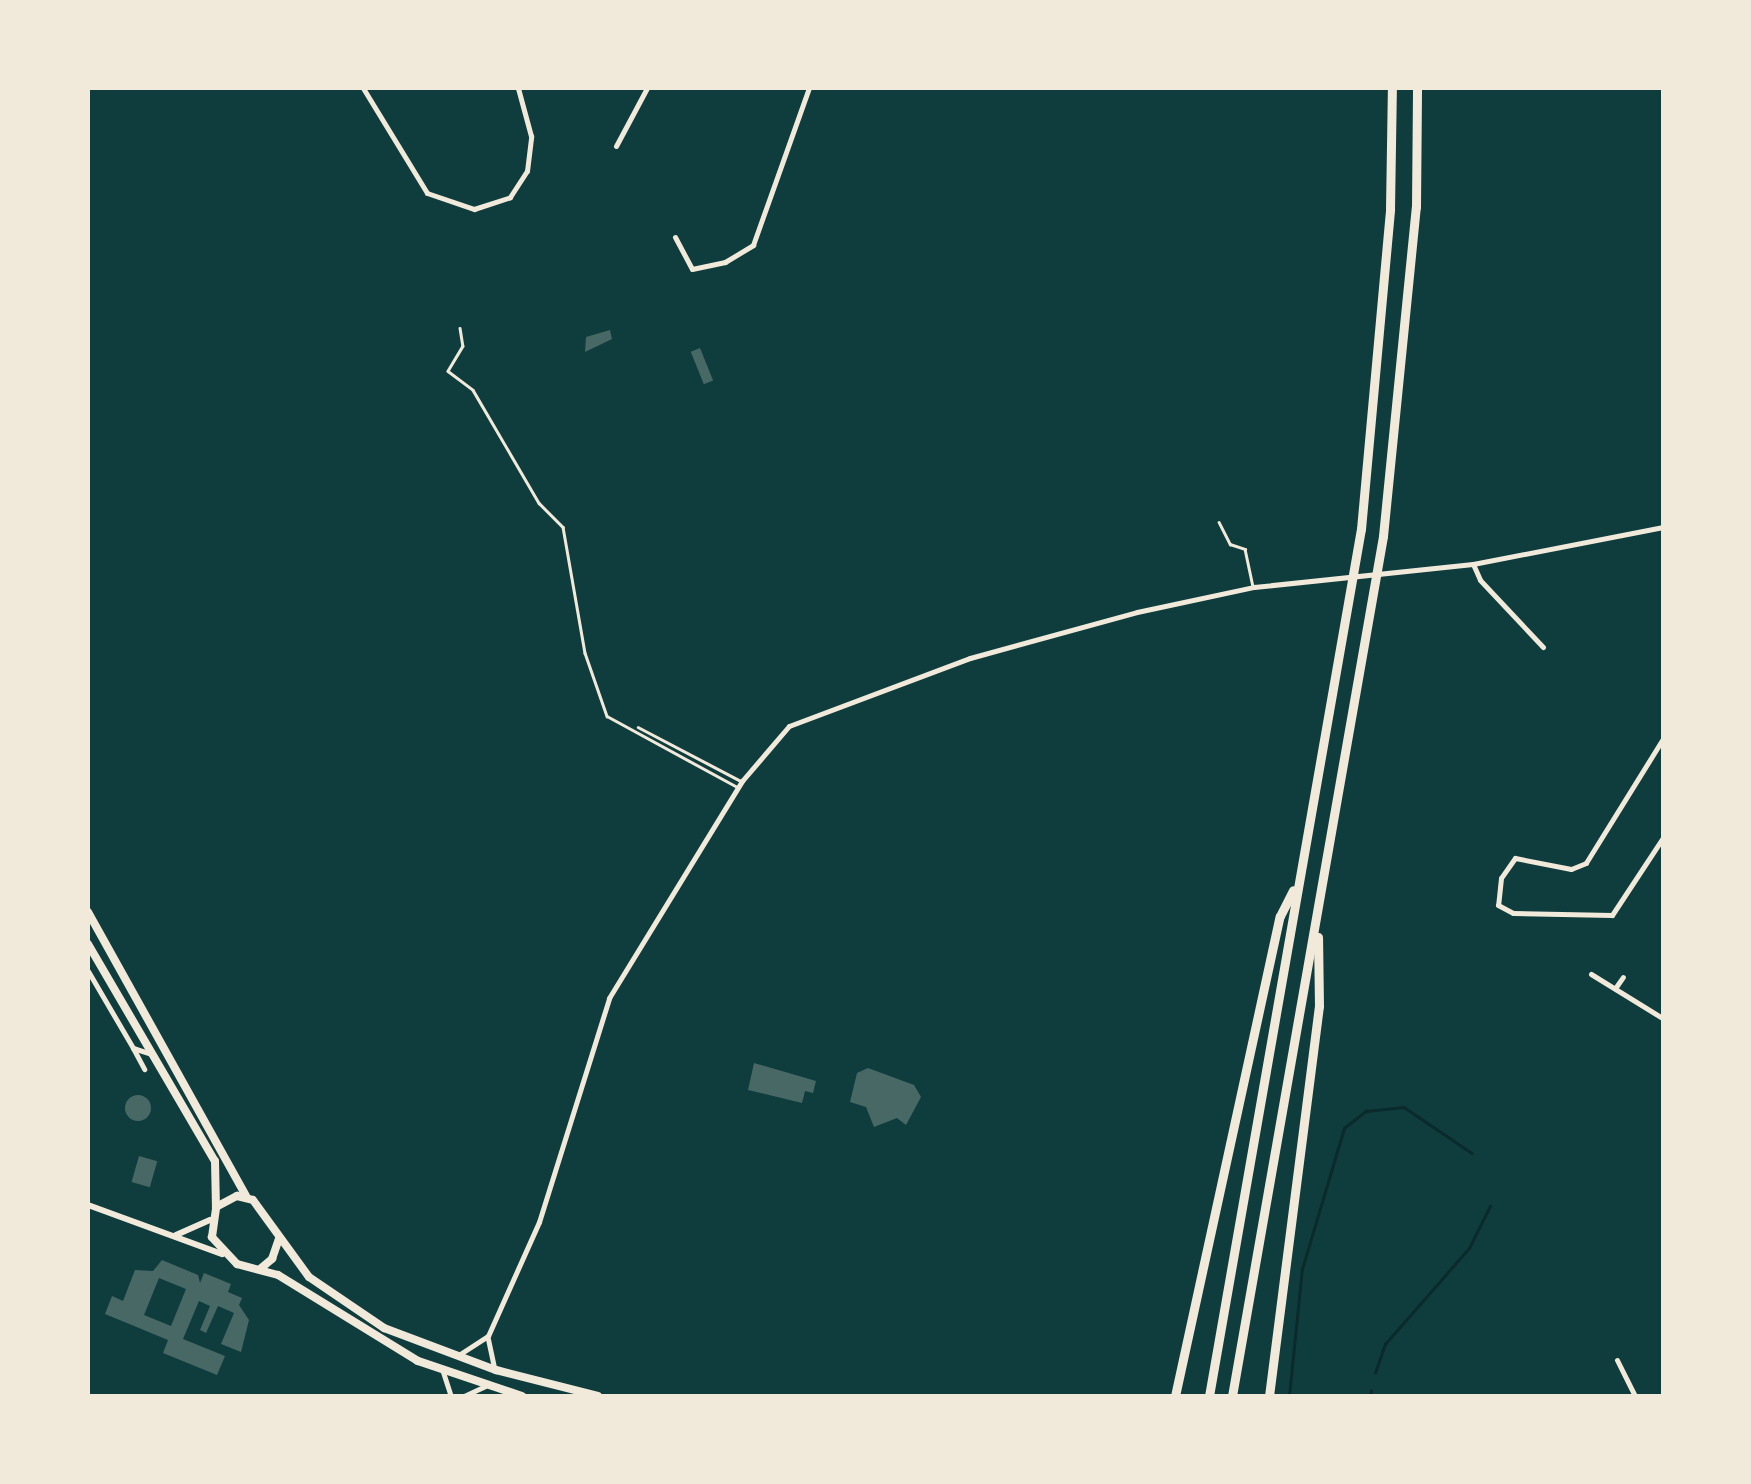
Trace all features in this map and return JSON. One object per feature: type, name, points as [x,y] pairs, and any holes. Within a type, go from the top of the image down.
[{"type":"highway","points":[[1209,1396],[1361,529],[1390,210],[1392,88]]},
{"type":"highway","points":[[1232,1396],[1318,921],[1393,459],[1416,207],[1418,88]]},
{"type":"highway","points":[[1175,1396],[1280,916],[1299,878]]},
{"type":"highway","points":[[88,912],[246,1197],[340,1302],[454,1357],[598,1396]]},
{"type":"highway","points":[[1269,1396],[1319,1006],[1318,921]]},
{"type":"highway","points":[[88,944],[215,1161],[216,1207],[210,1220],[222,1254],[260,1270],[386,1346],[443,1372],[522,1396]]},
{"type":"highway","points":[[216,1207],[246,1197]]},
{"type":"highway","points":[[260,1270],[272,1259],[279,1238]]},
{"type":"main road","points":[[88,1205],[222,1254]]},
{"type":"main road","points":[[175,1236],[210,1220]]},
{"type":"street","points":[[363,88],[428,193],[474,209],[510,196],[528,171],[531,136],[518,88]]},
{"type":"street","points":[[616,146],[647,88]]},
{"type":"street","points":[[676,237],[692,269],[726,262],[752,245],[809,88]]},
{"type":"street","points":[[496,1370],[488,1336],[575,1120],[597,1022],[740,784],[790,726],[823,710],[970,658],[1254,587],[1473,564],[1664,527]]},
{"type":"street","points":[[1473,564],[1480,580],[1543,647]]},
{"type":"street","points":[[1664,737],[1586,862],[1571,870],[1515,858],[1502,878],[1498,905],[1513,912],[1612,915],[1664,836]]},
{"type":"street","points":[[88,971],[144,1069]]},
{"type":"street","points":[[1591,974],[1664,1020]]},
{"type":"street","points":[[1616,988],[1623,977]]},
{"type":"street","points":[[133,1048],[154,1056]]},
{"type":"street","points":[[454,1357],[488,1336]]},
{"type":"street","points":[[1618,1360],[1635,1396]]},
{"type":"street","points":[[443,1372],[451,1396]]},
{"type":"street","points":[[464,1396],[485,1386]]},
{"type":"lane","points":[[460,328],[463,346],[448,371],[473,390],[539,503],[562,527],[585,654],[607,716],[740,784]]},
{"type":"lane","points":[[1219,522],[1230,544],[1245,549],[1254,587]]},
{"type":"lane","points":[[638,728],[740,784]]},
{"type":"building","points":[[610,330],[612,339],[585,352],[586,337]]},
{"type":"building","points":[[700,348],[713,380],[704,384],[691,352]]},
{"type":"building","points":[[754,1063],[816,1081],[813,1093],[805,1091],[802,1103],[748,1090]]},
{"type":"building","points":[[868,1068],[914,1085],[921,1097],[906,1125],[897,1118],[874,1127],[866,1107],[850,1102],[857,1073]]},
{"type":"building","points":[[138,1095],[147,1099],[151,1108],[147,1117],[138,1121],[129,1117],[125,1108],[129,1099]]},
{"type":"building","points":[[139,1156],[157,1161],[150,1187],[132,1182]]},
{"type":"building","points":[[162,1260],[198,1275],[200,1283],[204,1273],[231,1284],[228,1292],[242,1298],[239,1305],[249,1320],[241,1352],[221,1344],[234,1313],[218,1306],[206,1333],[200,1330],[210,1306],[199,1301],[183,1339],[225,1356],[217,1375],[163,1353],[168,1340],[105,1314],[112,1296],[123,1301],[135,1270],[153,1271]],"holes":[[[159,1278],[186,1289],[171,1326],[144,1315]]]},
{"type":"waterway","points":[[1289,1396],[1302,1269],[1344,1128],[1366,1111],[1404,1107],[1472,1153]]},
{"type":"waterway","points":[[1375,1373],[1385,1344],[1469,1248],[1490,1206]]},
{"type":"waterway","points":[[1370,1396],[1371,1391]]}]
